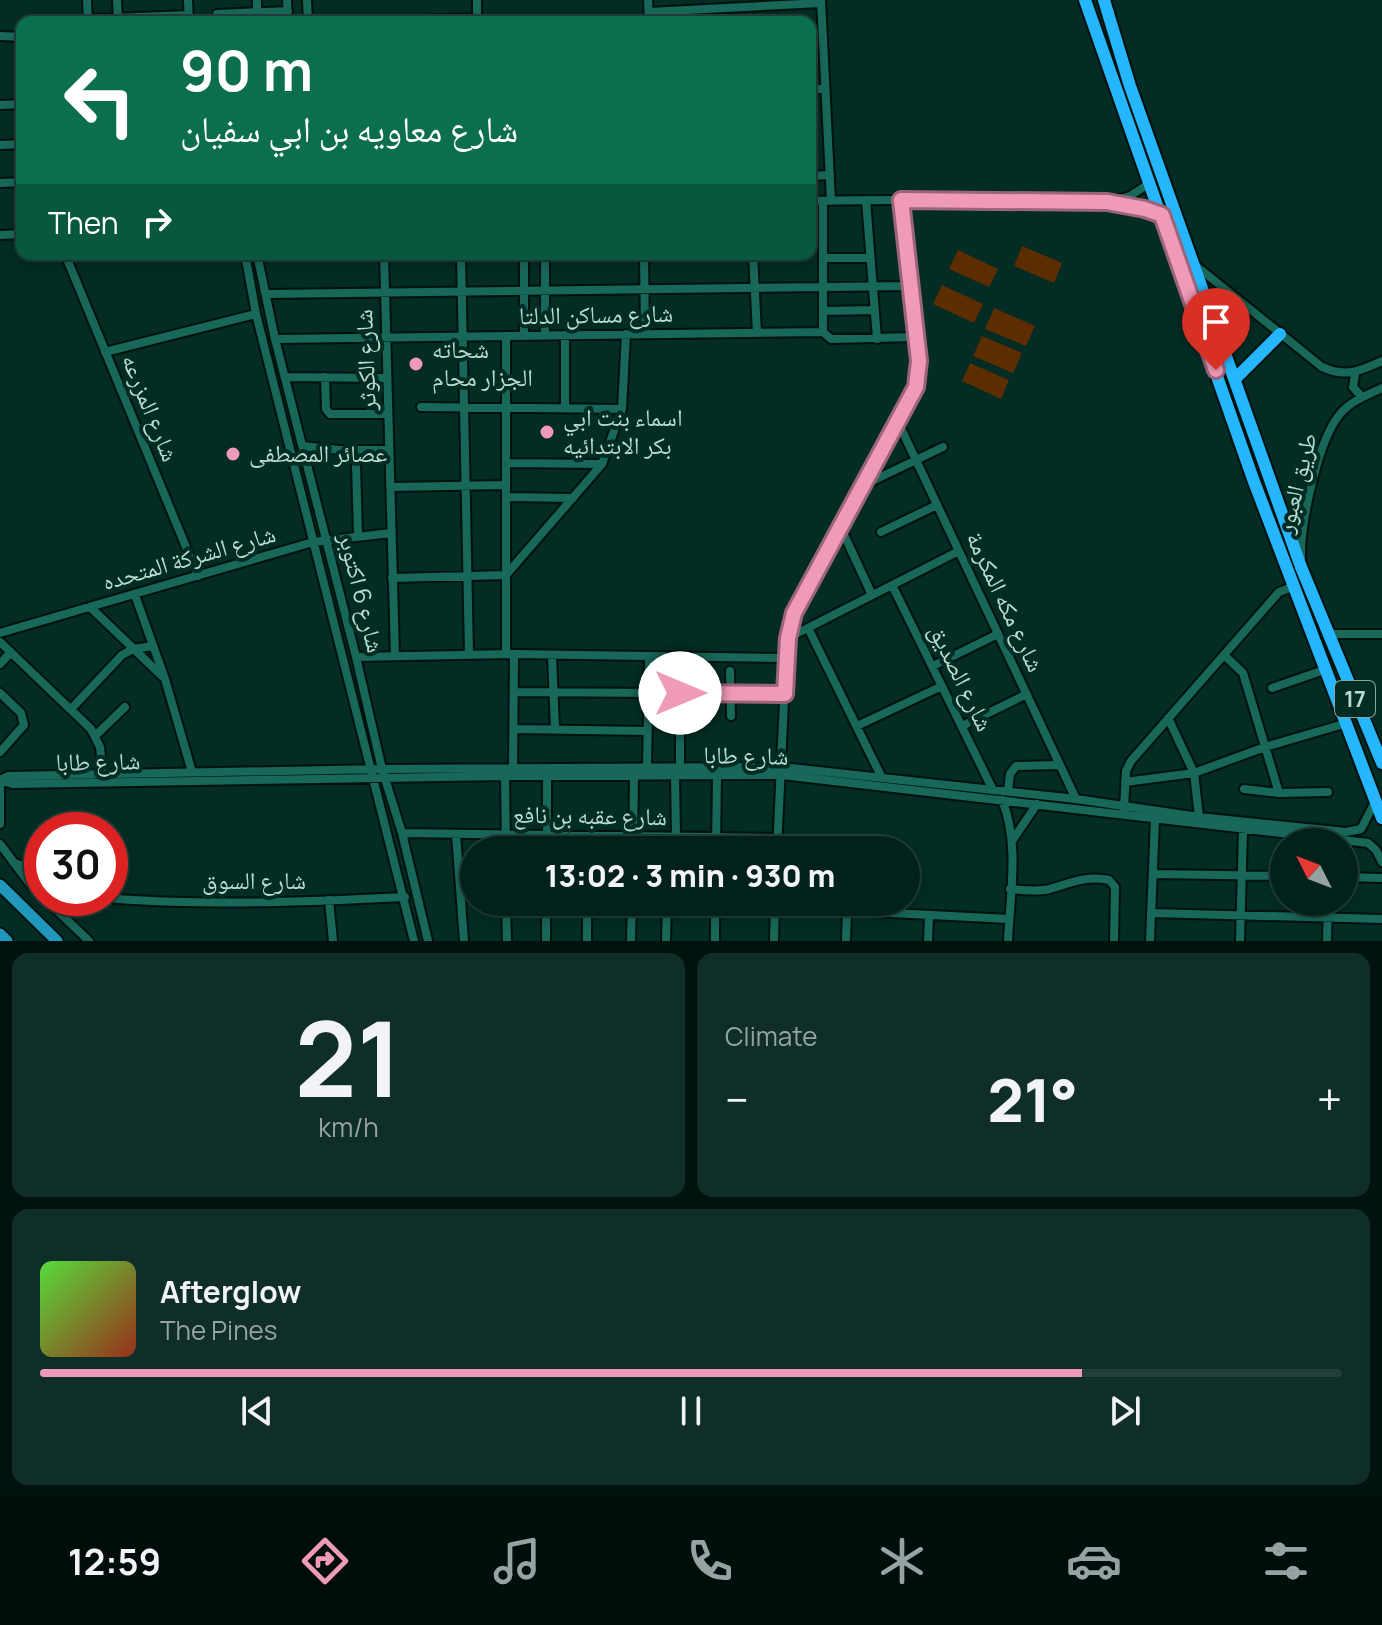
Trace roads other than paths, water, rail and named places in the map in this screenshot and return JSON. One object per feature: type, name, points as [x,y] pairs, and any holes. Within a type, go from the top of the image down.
[{"type":"highway","points":[[1086,4],[1104,2]]},
{"type":"highway","name":"17","points":[[1104,2],[1130,86],[1301,567],[1382,763]]},
{"type":"highway","name":"17","points":[[1086,4],[1253,479],[1382,818]]},
{"type":"highway","points":[[1235,379],[1280,334]]},
{"type":"main road","points":[[0,885],[57,941]]},
{"type":"main road","points":[[0,934],[7,941]]},
{"type":"street","points":[[257,0],[257,13]]},
{"type":"street","points":[[287,0],[288,16]]},
{"type":"street","points":[[648,0],[649,16]]},
{"type":"street","points":[[649,12],[821,2],[830,175],[823,237],[823,332]]},
{"type":"street","points":[[217,14],[288,11]]},
{"type":"street","points":[[816,89],[825,89]]},
{"type":"street","points":[[816,176],[830,175]]},
{"type":"street","points":[[1107,202],[1130,196],[1150,183]]},
{"type":"street","points":[[866,200],[877,339]]},
{"type":"street","points":[[777,836],[786,658],[794,613],[898,422],[916,387],[919,373],[901,200]]},
{"type":"street","points":[[816,201],[1107,202],[1162,215]]},
{"type":"street","points":[[816,237],[823,237]]},
{"type":"street","points":[[823,258],[870,258]]},
{"type":"street","name":"شارع المزرعه","points":[[67,260],[198,576]]},
{"type":"street","name":"شارع 6 اكتوبر","points":[[246,260],[256,314],[414,941]]},
{"type":"street","name":"شارع 6 اكتوبر","points":[[258,260],[275,339],[382,769],[402,833],[428,941]]},
{"type":"street","name":"شارع الكوثر","points":[[384,260],[395,656]]},
{"type":"street","points":[[461,260],[469,655]]},
{"type":"street","points":[[524,260],[524,335]]},
{"type":"street","points":[[545,260],[545,335]]},
{"type":"street","points":[[644,260],[645,334]]},
{"type":"street","points":[[753,260],[757,333]]},
{"type":"street","points":[[1195,265],[1322,367],[1338,373],[1355,374],[1382,361]]},
{"type":"street","points":[[266,294],[910,286]]},
{"type":"street","points":[[823,311],[875,310]]},
{"type":"street","points":[[105,352],[256,314]]},
{"type":"street","name":"شارع مساكن الدلتا","points":[[275,339],[823,332],[831,339],[915,337]]},
{"type":"street","points":[[392,578],[506,575],[602,464],[622,409],[626,334]]},
{"type":"street","points":[[565,335],[565,409]]},
{"type":"street","points":[[506,336],[506,575],[514,692],[513,769]]},
{"type":"street","points":[[1355,374],[1353,387],[1362,397]]},
{"type":"street","points":[[285,377],[387,378]]},
{"type":"street","points":[[325,377],[326,409],[330,414],[388,414]]},
{"type":"street","name":"طريق العبور","points":[[1301,567],[1305,515],[1329,434],[1341,412],[1382,388]]},
{"type":"street","points":[[421,407],[622,409]]},
{"type":"street","name":"شارع مكه المكرمة","points":[[898,422],[1076,799]]},
{"type":"street","points":[[303,446],[389,450]]},
{"type":"street","points":[[862,486],[943,447]]},
{"type":"street","points":[[506,463],[602,464]]},
{"type":"street","points":[[356,464],[358,536]]},
{"type":"street","points":[[390,487],[506,485]]},
{"type":"street","points":[[506,497],[573,498]]},
{"type":"street","points":[[881,532],[937,505]]},
{"type":"street","points":[[840,526],[872,595]]},
{"type":"street","name":"شارع الشركة المتحده","points":[[0,633],[313,542],[391,533]]},
{"type":"street","points":[[788,638],[959,551]]},
{"type":"street","name":"شارع الصديق","points":[[892,585],[993,790]]},
{"type":"street","points":[[1124,810],[1125,782],[1131,761],[1279,592],[1295,586]]},
{"type":"street","points":[[135,595],[165,679],[192,772]]},
{"type":"street","points":[[90,607],[165,679]]},
{"type":"street","points":[[808,628],[881,776]]},
{"type":"street","points":[[933,666],[998,634]]},
{"type":"street","points":[[1327,634],[1382,634]]},
{"type":"street","points":[[0,642],[95,736],[103,758],[103,776]]},
{"type":"street","points":[[71,709],[122,655],[133,649],[153,646]]},
{"type":"street","points":[[0,664],[11,652]]},
{"type":"street","points":[[356,657],[510,654],[786,658]]},
{"type":"street","points":[[552,655],[555,729]]},
{"type":"street","points":[[1224,655],[1243,673],[1279,793]]},
{"type":"street","points":[[647,769],[649,656]]},
{"type":"street","points":[[672,836],[680,657]]},
{"type":"street","points":[[1272,688],[1327,669]]},
{"type":"street","points":[[730,671],[731,716]]},
{"type":"street","points":[[857,726],[942,686]]},
{"type":"street","points":[[514,692],[785,694]]},
{"type":"street","points":[[0,693],[21,713],[24,725],[0,752]]},
{"type":"street","points":[[962,726],[1027,694]]},
{"type":"street","points":[[95,736],[125,707]]},
{"type":"street","points":[[1168,718],[1194,773],[1199,817]]},
{"type":"street","points":[[1125,782],[1194,773],[1265,747],[1347,723]]},
{"type":"street","points":[[514,729],[648,731]]},
{"type":"street","points":[[1008,791],[1010,774],[1016,766],[1060,765]]},
{"type":"street","name":"شارع طابا","points":[[0,780],[13,784],[371,774],[382,769],[513,769],[634,776],[677,772],[782,771],[881,776],[1076,799],[1155,819],[1270,833]]},
{"type":"street","name":"شارع طابا","points":[[0,780],[12,776],[192,772],[371,774],[385,779],[647,769],[717,776],[782,771],[1037,804],[1199,817],[1284,828]]},
{"type":"street","points":[[547,772],[547,835]]},
{"type":"street","points":[[505,776],[506,835]]},
{"type":"street","points":[[633,836],[634,776]]},
{"type":"street","points":[[716,836],[717,776]]},
{"type":"street","points":[[0,780],[0,824]]},
{"type":"street","points":[[1244,789],[1279,793],[1328,792]]},
{"type":"street","points":[[1002,800],[1012,842],[1008,941]]},
{"type":"street","points":[[1358,830],[1376,802]]},
{"type":"street","points":[[1012,842],[1037,804]]},
{"type":"street","points":[[1150,941],[1155,819]]},
{"type":"street","points":[[1240,941],[1243,830]]},
{"type":"street","name":"شارع عقبه بن نافع","points":[[402,833],[587,836]]},
{"type":"street","points":[[456,834],[464,941]]},
{"type":"street","name":"شارع طابا","points":[[1358,840],[1373,846],[1382,862]]},
{"type":"street","points":[[0,844],[24,876]]},
{"type":"street","points":[[12,862],[24,867]]},
{"type":"street","points":[[1153,874],[1270,876]]},
{"type":"street","points":[[1358,877],[1382,878]]},
{"type":"street","points":[[1010,889],[1040,891],[1069,881],[1109,880],[1115,887],[1114,941]]},
{"type":"street","name":"شارع السوق","points":[[128,900],[163,902],[405,897]]},
{"type":"street","points":[[329,900],[333,941]]},
{"type":"street","points":[[1151,913],[1382,919]]},
{"type":"street","points":[[920,915],[1009,919]]},
{"type":"street","points":[[63,916],[89,941]]},
{"type":"street","points":[[506,916],[507,941]]},
{"type":"street","points":[[546,916],[546,941]]},
{"type":"street","points":[[587,916],[587,941]]},
{"type":"street","points":[[631,941],[632,916]]},
{"type":"street","points":[[666,941],[667,916]]},
{"type":"street","points":[[715,916],[715,941]]},
{"type":"street","points":[[774,941],[775,916]]},
{"type":"street","points":[[846,941],[847,916]]},
{"type":"street","points":[[928,941],[929,916]]},
{"type":"street","points":[[1327,941],[1328,917]]},
{"type":"street","points":[[411,925],[424,923]]},
{"type":"place","name":"شحاته الجزار محام","points":[[416,364]]},
{"type":"place","name":"اسماء بنت ابي بكر الابتدائيه","points":[[547,432]]},
{"type":"place","name":"عصائر المصطفى","points":[[233,454]]}]
